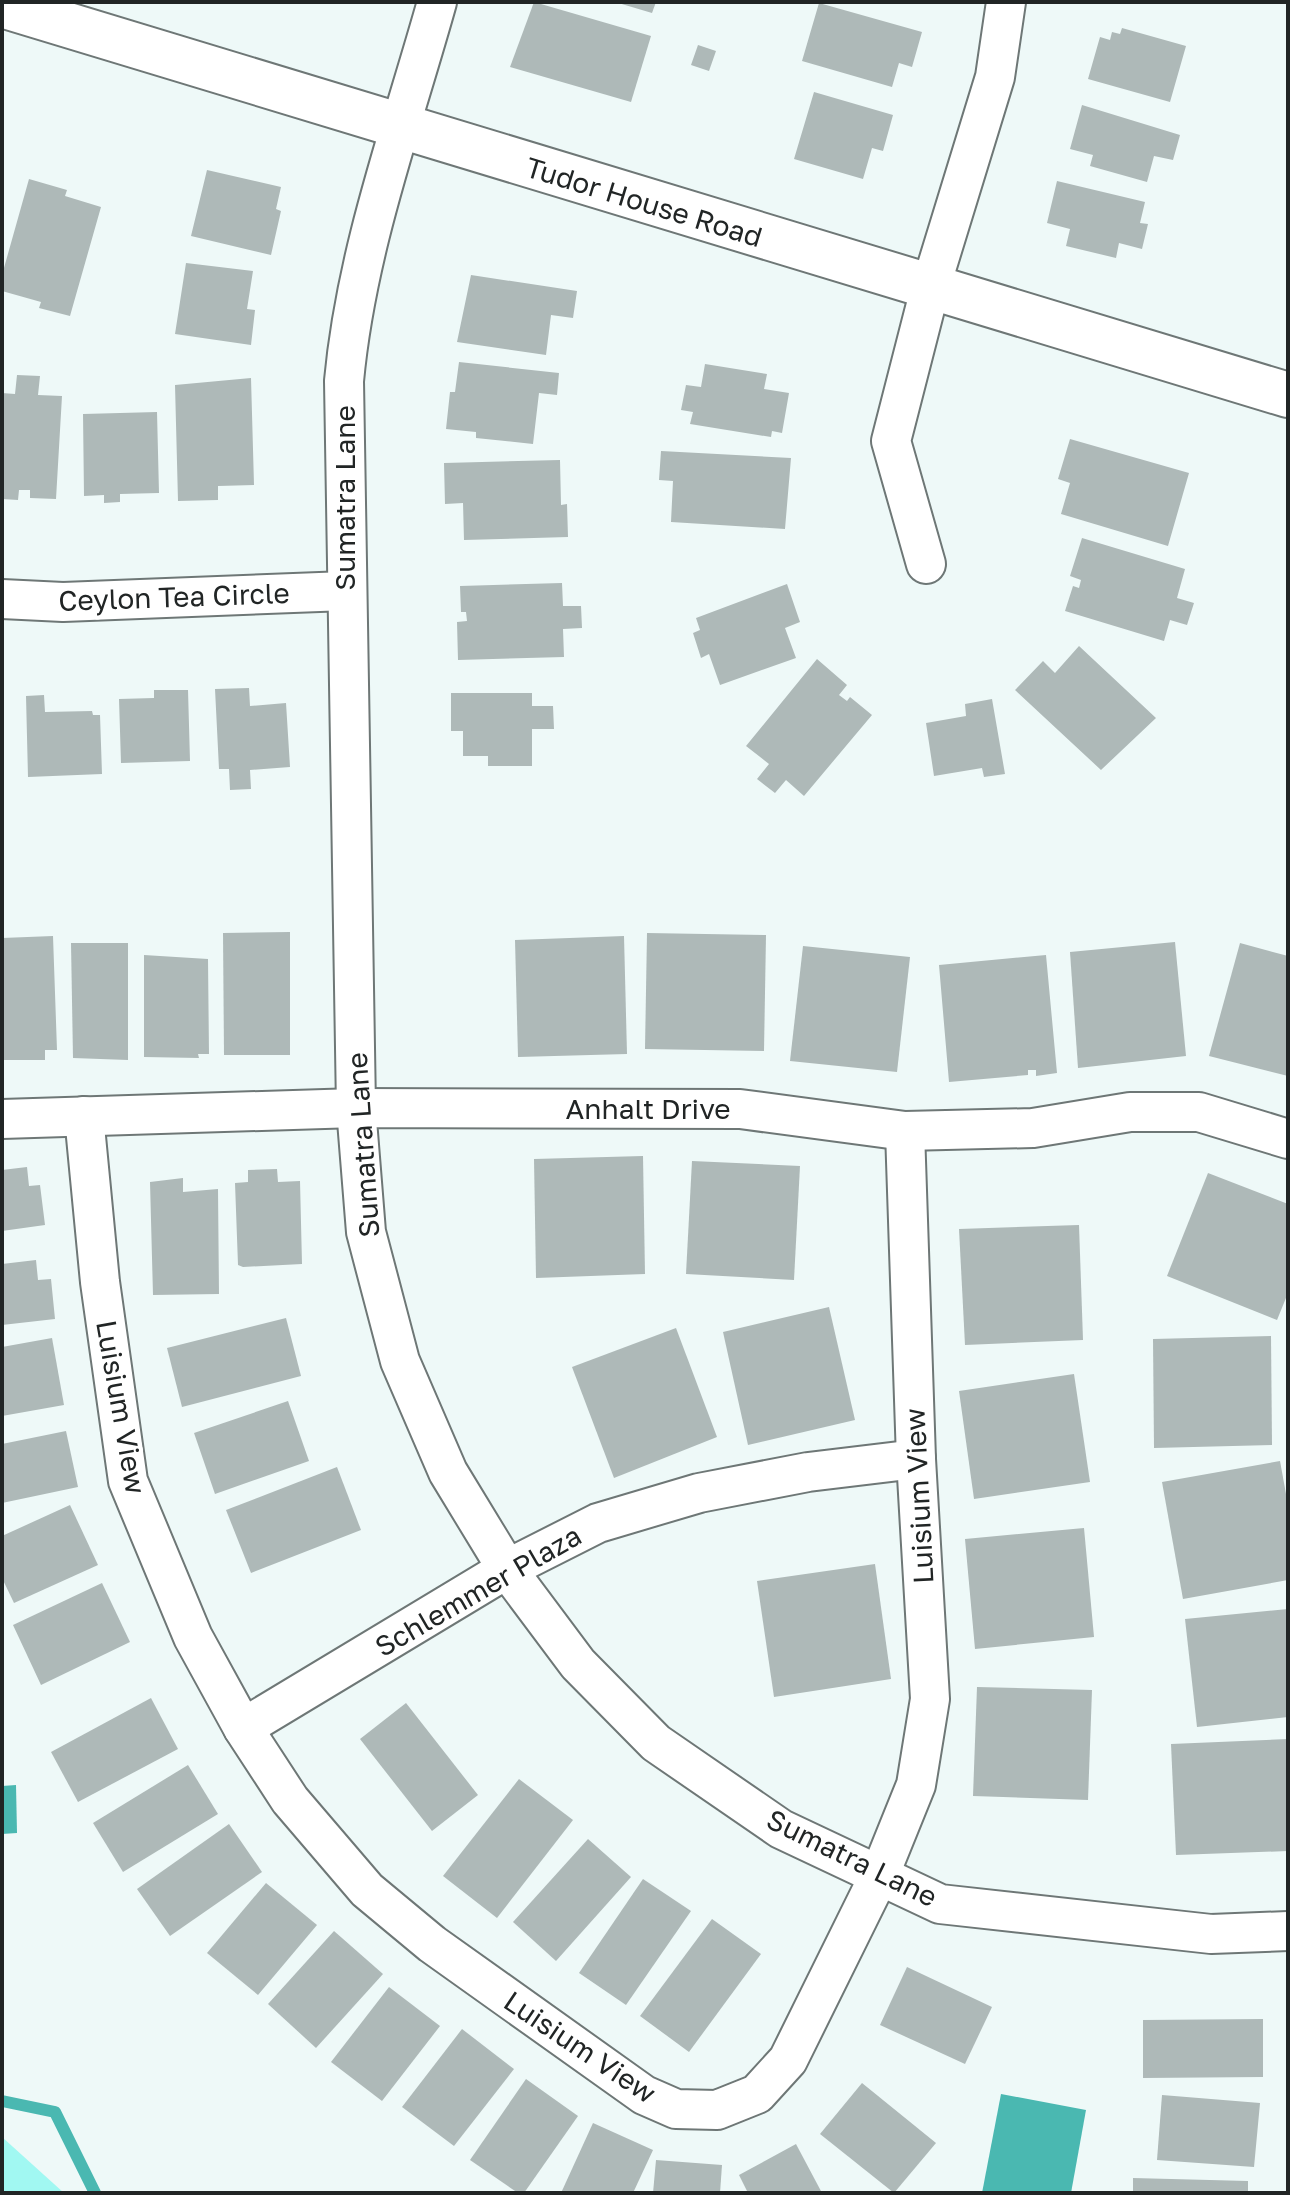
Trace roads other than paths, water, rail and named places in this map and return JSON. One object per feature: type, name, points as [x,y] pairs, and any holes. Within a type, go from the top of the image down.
[{"type":"street","name":"Sumatra Lane","points":[[437,2],[360,271],[349,325],[344,381],[356,1108],[366,1232],[400,1361],[448,1472],[507,1569],[578,1664],[656,1743],[781,1829],[940,1904],[1211,1934],[1288,1931]]},
{"type":"street","points":[[926,564],[891,441],[930,289],[995,77],[1006,2]]},
{"type":"street","name":"Tudor House Road","points":[[2,5],[930,289],[1288,395]]},
{"type":"street","name":"Ceylon Tea Circle","points":[[2,599],[63,602],[346,591]]},
{"type":"street","name":"Anhalt Drive","points":[[2,1119],[356,1108],[740,1109],[905,1131],[1033,1128],[1130,1112],[1199,1112],[1288,1139]]},
{"type":"street","name":"Luisium View","points":[[84,1116],[100,1282],[128,1481],[193,1637],[243,1728],[290,1800],[367,1890],[432,1944],[644,2095],[676,2109],[717,2110],[757,2094],[788,2060],[880,1874],[916,1785],[930,1699],[916,1459],[905,1131]]},
{"type":"street","name":"Schlemmer Plaza","points":[[243,1728],[507,1569],[598,1523],[699,1493],[808,1472],[916,1459]]},
{"type":"waterway","points":[[2,2101],[55,2112],[95,2193]]}]
